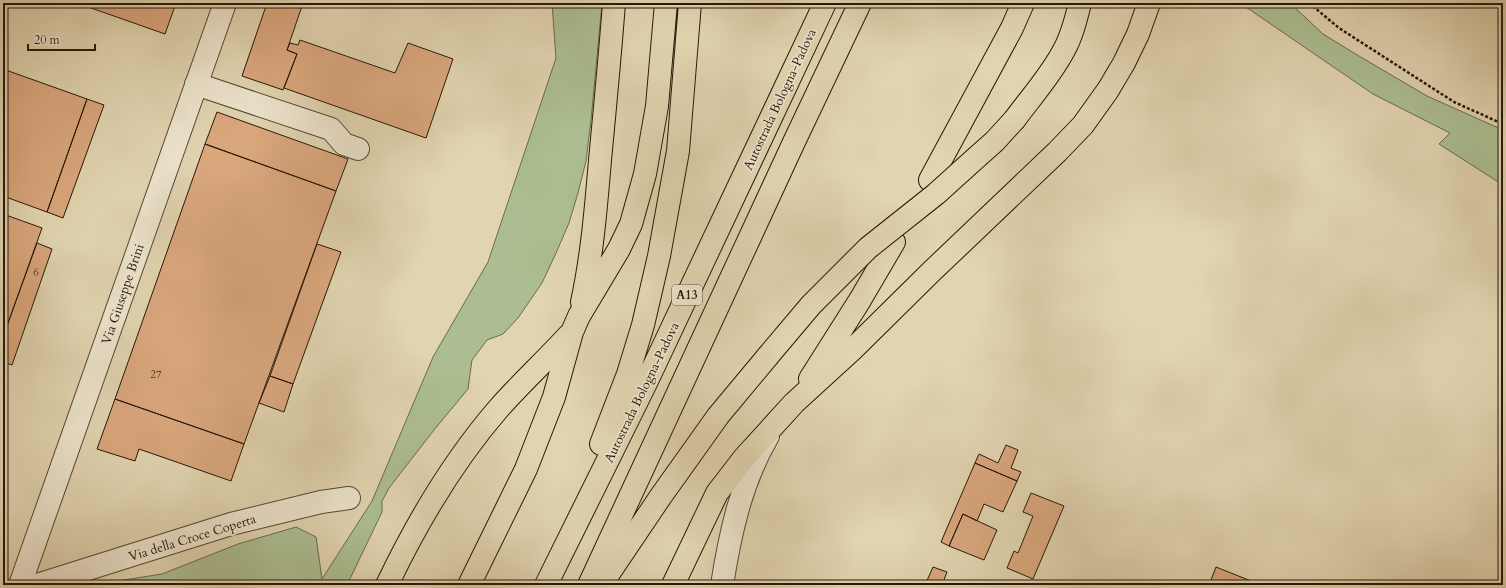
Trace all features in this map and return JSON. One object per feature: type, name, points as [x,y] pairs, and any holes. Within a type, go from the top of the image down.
[{"type":"highway","points":[[469,585],[526,469],[554,397],[586,284],[608,87],[614,3]]},
{"type":"highway","points":[[388,585],[405,547],[433,498],[466,448],[499,408],[575,324],[619,249],[631,224],[639,199],[649,151],[656,106],[666,3]]},
{"type":"highway","points":[[540,585],[608,427],[628,374],[643,325],[660,256],[678,151],[690,3]]},
{"type":"highway","name":"Autostrada Bologna-Padova","points":[[546,585],[646,383],[825,3]]},
{"type":"highway","name":"A13","points":[[589,585],[860,3]]},
{"type":"highway","points":[[930,180],[991,68],[1023,3]]},
{"type":"highway","points":[[601,585],[660,496],[718,416],[811,305],[868,248],[936,194],[995,141],[1015,119],[1048,77],[1065,49],[1075,23],[1080,3]]},
{"type":"highway","points":[[673,585],[717,493],[744,458],[794,403],[858,345],[936,267],[1057,152],[1083,125],[1108,90],[1124,63],[1138,34],[1150,3]]},
{"type":"highway","points":[[794,403],[860,300],[894,242]]},
{"type":"street","name":"Via Giuseppe Brini","points":[[20,585],[225,3]]},
{"type":"street","points":[[196,84],[331,129],[344,144],[358,149]]},
{"type":"street","points":[[722,585],[732,528],[740,503],[753,466],[774,426]]},
{"type":"street","name":"Via della Croce Coperta","points":[[37,585],[231,524],[291,509],[349,498]]},
{"type":"path","points":[[1309,3],[1339,28],[1448,98],[1503,124]]},
{"type":"green space","points":[[552,3],[602,3],[586,161],[569,223],[542,283],[518,318],[503,334],[487,340],[472,360],[468,389],[389,488],[382,501],[382,512],[347,585],[93,585],[162,574],[238,544],[296,527],[316,537],[322,579],[372,501],[433,357],[488,262],[556,58]]},
{"type":"green space","points":[[1240,3],[1290,3],[1323,34],[1359,56],[1427,96],[1503,130],[1503,185],[1439,144],[1450,133],[1373,94]]},
{"type":"building","points":[[77,3],[176,3],[165,34]]},
{"type":"building","points":[[267,3],[303,3],[287,50],[297,54],[283,90],[242,76]]},
{"type":"building","points":[[300,40],[395,73],[408,43],[453,59],[426,138],[284,88],[297,54],[287,50],[290,43],[298,45]]},
{"type":"building","points":[[3,69],[87,99],[47,212],[3,196]]},
{"type":"building","points":[[87,99],[104,105],[63,218],[47,212]]},
{"type":"building","points":[[217,112],[348,159],[336,191],[205,144]]},
{"type":"building","points":[[205,144],[336,191],[244,444],[115,399]]},
{"type":"building","points":[[3,214],[42,228],[3,337]]},
{"type":"building","points":[[37,243],[52,249],[12,365],[3,362],[3,337]]},
{"type":"building","points":[[317,244],[341,252],[293,384],[270,376]]},
{"type":"building","points":[[270,376],[293,384],[284,412],[259,403]]},
{"type":"building","points":[[115,399],[244,444],[231,481],[139,449],[135,461],[97,449]]},
{"type":"building","points":[[1006,445],[1018,450],[1011,468],[1021,472],[1017,481],[975,463],[979,454],[998,463]]},
{"type":"building","points":[[975,463],[1017,481],[1003,512],[984,504],[977,521],[963,514],[949,546],[941,542]]},
{"type":"building","points":[[1031,493],[1064,506],[1033,579],[1007,568],[1014,551],[1018,553],[1033,516],[1023,512]]},
{"type":"building","points":[[963,514],[997,530],[984,560],[949,546]]},
{"type":"building","points":[[933,567],[947,572],[942,585],[925,585]]},
{"type":"building","points":[[1216,567],[1261,585],[1209,585]]}]
